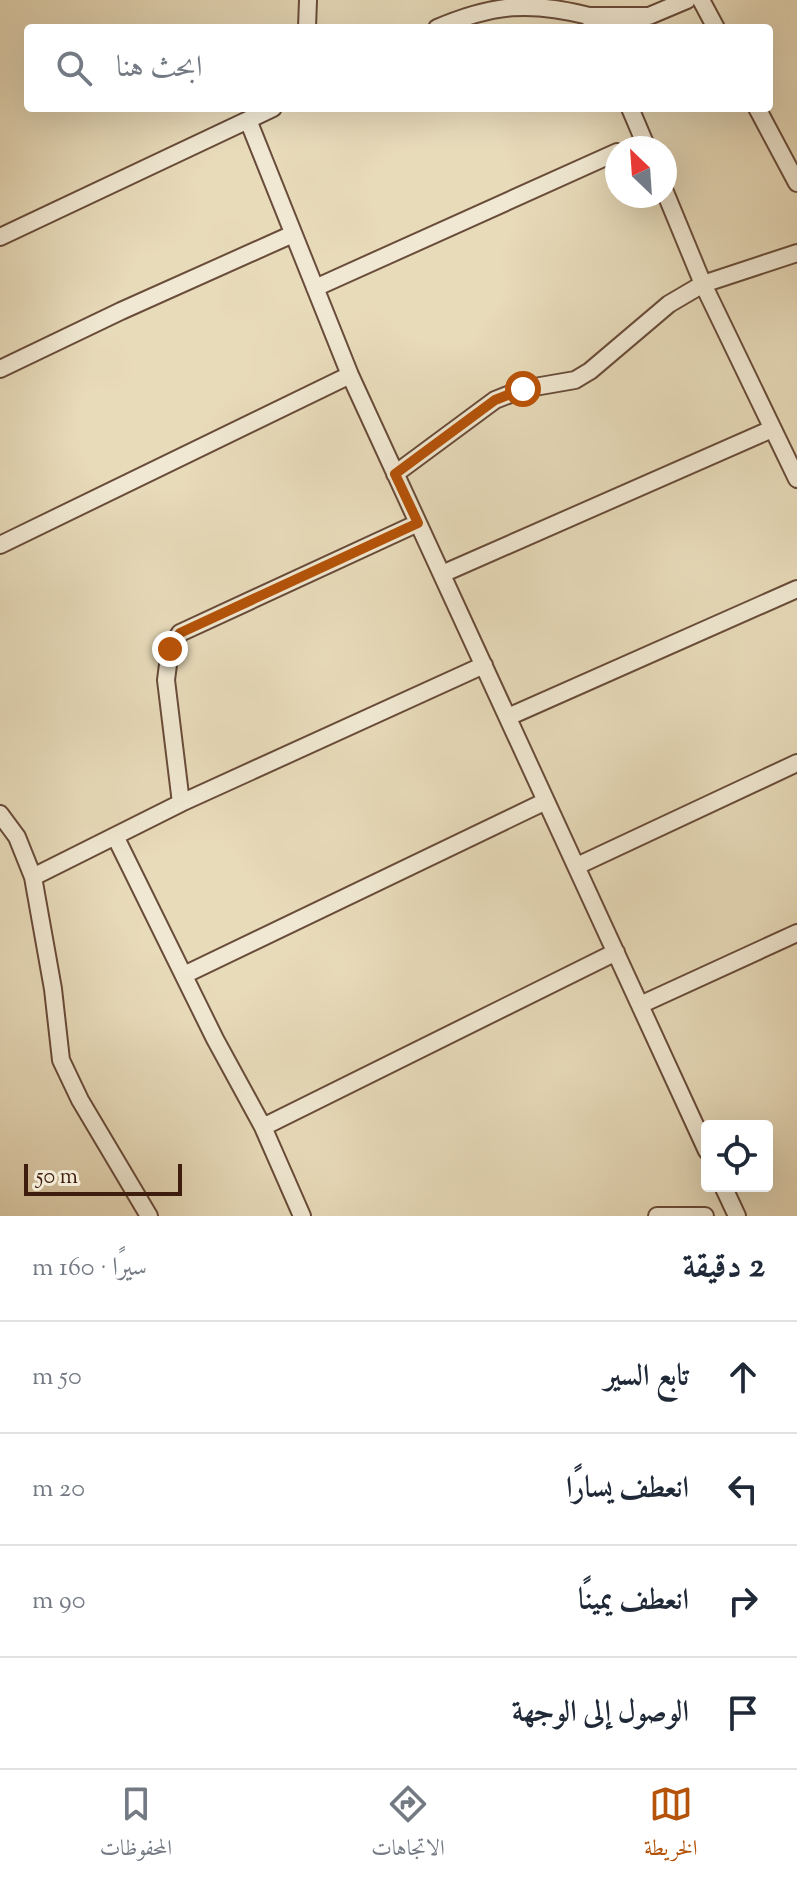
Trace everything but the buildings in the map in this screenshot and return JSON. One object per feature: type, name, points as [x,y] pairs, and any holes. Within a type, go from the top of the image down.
[{"type":"street","points":[[307,24],[308,0]]},
{"type":"street","points":[[447,24],[512,6],[553,7],[592,22],[649,16],[687,0]]},
{"type":"street","points":[[701,0],[714,24]]},
{"type":"street","points":[[0,237],[265,112]]},
{"type":"street","points":[[632,112],[642,136]]},
{"type":"street","points":[[759,112],[797,183]]},
{"type":"street","points":[[248,120],[350,375],[701,1138]]},
{"type":"street","points":[[315,288],[605,157]]},
{"type":"street","points":[[672,208],[703,284],[797,479]]},
{"type":"street","points":[[0,369],[293,234]]},
{"type":"street","points":[[395,474],[495,400],[523,389],[575,380],[582,376],[669,304],[703,284],[797,253]]},
{"type":"street","points":[[0,545],[350,375]]},
{"type":"street","points":[[442,574],[772,429]]},
{"type":"street","points":[[181,803],[166,680],[170,649],[180,633],[418,523]]},
{"type":"street","points":[[508,717],[797,589]]},
{"type":"street","points":[[33,877],[181,803],[484,665]]},
{"type":"street","points":[[577,866],[797,763]]},
{"type":"street","points":[[184,975],[546,801]]},
{"type":"street","points":[[0,814],[17,837],[33,877],[53,989],[61,1060],[80,1100],[149,1216]]},
{"type":"street","points":[[115,836],[263,1127],[302,1216]]},
{"type":"street","points":[[640,1005],[797,933]]},
{"type":"street","points":[[263,1127],[616,952]]},
{"type":"street","points":[[726,1192],[737,1216]]},
{"type":"street","points":[[657,1216],[705,1216]]},
{"type":"route","points":[[170,649],[180,633],[418,523],[395,474],[495,400],[523,389]]}]
